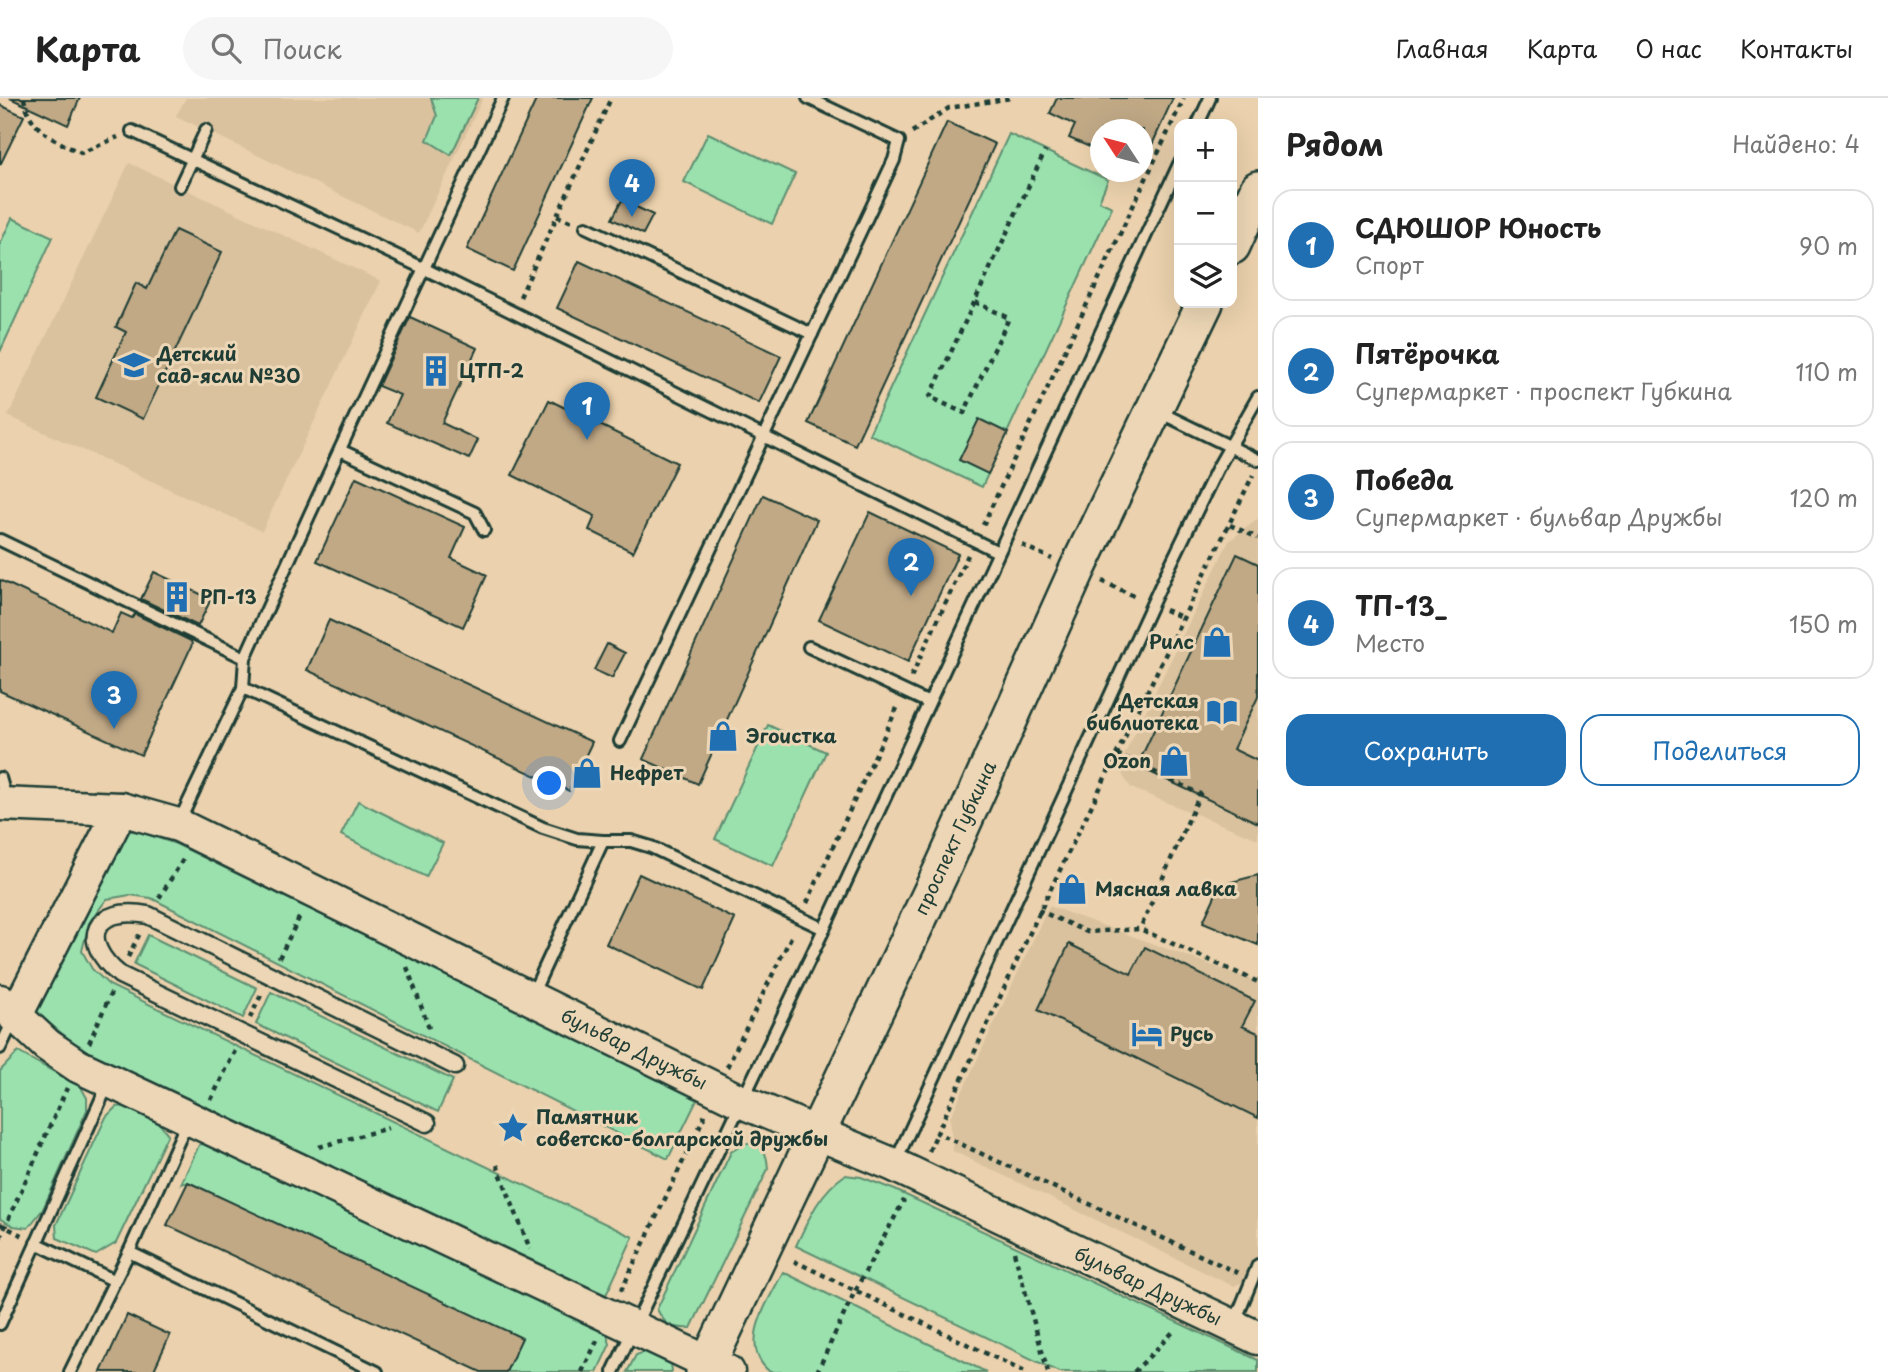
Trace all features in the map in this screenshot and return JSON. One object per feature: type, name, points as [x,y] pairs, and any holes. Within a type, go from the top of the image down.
[{"type":"main road","points":[[1232,245],[1258,190]]},
{"type":"main road","name":"проспект Губкина","points":[[714,1369],[817,1133],[945,863],[1077,570],[1203,308]]},
{"type":"main road","name":"бульвар Дружбы","points":[[2,795],[121,809],[188,830],[728,1095],[905,1171],[1246,1332]]},
{"type":"main road","points":[[121,809],[7,1009],[78,1066],[623,1320],[714,1369]]},
{"type":"street","points":[[423,1121],[120,975],[103,962],[95,946],[98,927],[111,914],[127,911],[148,915],[448,1062]]},
{"type":"lane","points":[[188,830],[243,688],[245,658],[503,98]]},
{"type":"lane","points":[[620,741],[894,160],[899,141],[808,98]]},
{"type":"lane","points":[[1200,119],[1210,98]]},
{"type":"lane","points":[[180,186],[206,130]]},
{"type":"lane","points":[[132,131],[425,269],[998,552]]},
{"type":"lane","points":[[613,1372],[623,1320],[728,1095],[824,929],[927,702],[1174,175]]},
{"type":"lane","points":[[586,227],[812,334]]},
{"type":"lane","points":[[905,1171],[1018,901],[1165,576],[1230,446],[1258,397]]},
{"type":"lane","points":[[1156,410],[1258,462]]},
{"type":"lane","points":[[340,450],[475,513],[484,530]]},
{"type":"lane","points":[[0,540],[245,658]]},
{"type":"lane","points":[[809,647],[927,702]]},
{"type":"lane","points":[[243,688],[542,828],[577,839],[631,841],[651,847],[824,929]]},
{"type":"lane","points":[[531,998],[603,841]]},
{"type":"lane","points":[[0,1048],[7,1009]]},
{"type":"lane","points":[[0,1325],[110,1080]]},
{"type":"lane","points":[[70,1372],[113,1280],[195,1120]]},
{"type":"lane","points":[[36,1243],[113,1280]]},
{"type":"lane","points":[[129,1252],[377,1372]]},
{"type":"lane","points":[[1246,1332],[1252,1280],[1258,1265]]},
{"type":"path","points":[[24,98],[26,111],[44,135],[81,153],[132,131]]},
{"type":"path","points":[[513,313],[611,98]]},
{"type":"path","points":[[899,141],[949,108],[1012,98]]},
{"type":"path","points":[[623,1320],[728,1095],[800,917],[1184,98]]},
{"type":"path","points":[[975,302],[1009,318],[964,413],[930,397],[1045,151]]},
{"type":"path","points":[[1252,1280],[937,1133],[1040,911],[1230,525],[1258,462]]},
{"type":"path","points":[[1230,525],[1258,538]]},
{"type":"path","points":[[1116,754],[1200,794],[1140,929]]},
{"type":"path","points":[[0,1238],[3,1225],[188,830]]},
{"type":"path","points":[[195,1120],[243,1034],[312,892]]},
{"type":"path","points":[[1018,901],[1087,932],[1140,929],[1258,982]]},
{"type":"path","points":[[403,957],[448,1062]]},
{"type":"path","points":[[313,1149],[423,1121]]},
{"type":"path","points":[[497,1165],[531,1251]]},
{"type":"path","points":[[817,1372],[855,1291],[905,1171]]},
{"type":"path","points":[[1004,1217],[1048,1372]]},
{"type":"path","points":[[3,1225],[36,1243]]},
{"type":"path","points":[[794,1261],[1025,1372]]},
{"type":"path","points":[[1134,1372],[1195,1309]]},
{"type":"shaded area","points":[[186,98],[483,98],[419,233],[176,116]]},
{"type":"shaded area","points":[[129,163],[381,281],[262,531],[8,416]]},
{"type":"shaded area","points":[[1258,519],[1258,839],[1131,788],[1118,768],[1229,541]]},
{"type":"shaded area","points":[[1049,906],[1258,982],[1258,1277],[1233,1286],[953,1151],[950,1118]]},
{"type":"green space","points":[[431,98],[478,98],[451,155],[427,140],[437,116]]},
{"type":"green space","points":[[708,133],[795,174],[772,224],[684,182]]},
{"type":"green space","points":[[1009,134],[1090,172],[1090,182],[1107,182],[1099,201],[1112,207],[982,487],[869,434]]},
{"type":"green space","points":[[12,218],[53,237],[0,352],[0,244]]},
{"type":"green space","points":[[768,725],[826,752],[773,866],[715,839]]},
{"type":"green space","points":[[358,801],[443,843],[426,877],[341,835]]},
{"type":"green space","points":[[123,830],[140,832],[176,844],[698,1098],[668,1159],[151,898],[130,895],[107,899],[89,923],[82,951],[92,969],[109,985],[633,1237],[606,1295],[78,1047],[31,1008]]},
{"type":"green space","points":[[148,935],[257,988],[243,1018],[134,964]]},
{"type":"green space","points":[[271,992],[453,1080],[438,1112],[256,1024]]},
{"type":"green space","points":[[18,1052],[81,1087],[87,1098],[87,1110],[43,1209],[28,1228],[13,1226],[0,1219],[0,1071]]},
{"type":"green space","points":[[126,1106],[158,1122],[168,1134],[116,1243],[96,1255],[57,1238],[56,1225],[106,1117],[116,1107]]},
{"type":"green space","points":[[206,1142],[605,1329],[610,1344],[597,1372],[506,1372],[521,1338],[188,1182],[181,1184],[199,1145]]},
{"type":"green space","points":[[745,1143],[756,1145],[763,1150],[768,1169],[691,1328],[674,1327],[666,1323],[657,1309],[731,1152]]},
{"type":"green space","points":[[845,1175],[861,1177],[895,1190],[1258,1360],[1258,1372],[1059,1372],[796,1246],[821,1198]]},
{"type":"green space","points":[[783,1272],[986,1372],[770,1372],[760,1361],[756,1336],[758,1323]]},
{"type":"green space","points":[[653,1349],[671,1362],[672,1372],[627,1372],[636,1355]]},
{"type":"building","points":[[10,98],[80,98],[68,125]]},
{"type":"building","points":[[537,98],[593,98],[513,271],[467,249]]},
{"type":"building","points":[[1057,98],[1173,98],[1153,143],[1153,119],[1090,119],[1090,147],[1069,138],[1075,125],[1050,113]]},
{"type":"building","points":[[0,105],[24,116],[0,165]]},
{"type":"building","points":[[947,122],[995,144],[855,445],[808,423]]},
{"type":"building","points":[[622,200],[653,215],[643,234],[612,219]]},
{"type":"building","points":[[175,230],[222,252],[143,419],[96,397],[126,332],[116,327],[136,283],[147,289]]},
{"type":"building","points":[[579,261],[781,356],[759,403],[557,308]]},
{"type":"building","points":[[410,317],[477,348],[442,423],[478,440],[469,459],[387,423],[400,395],[378,386]]},
{"type":"building","points":[[549,400],[677,463],[633,552],[589,530],[595,516],[512,475]]},
{"type":"building","points":[[979,419],[1008,433],[988,474],[959,460]]},
{"type":"building","points":[[356,477],[465,527],[451,558],[487,575],[463,627],[317,561]]},
{"type":"building","points":[[763,495],[817,520],[698,784],[643,759]]},
{"type":"building","points":[[870,512],[958,554],[908,662],[819,620]]},
{"type":"building","points":[[1237,554],[1258,564],[1258,697],[1233,749],[1258,761],[1258,823],[1137,766]]},
{"type":"building","name":"РП-13","points":[[154,572],[211,599],[198,626],[141,599]]},
{"type":"building","points":[[0,580],[112,633],[121,613],[132,618],[135,614],[191,641],[192,645],[141,755],[0,691]]},
{"type":"building","points":[[329,620],[592,742],[569,791],[307,670]]},
{"type":"building","points":[[607,644],[625,653],[612,678],[594,670]]},
{"type":"building","points":[[639,874],[735,919],[703,990],[606,944]]},
{"type":"building","points":[[1258,875],[1258,945],[1203,922],[1220,885]]},
{"type":"building","name":"Русь","points":[[1069,944],[1131,974],[1145,947],[1255,1001],[1242,1026],[1258,1033],[1258,1118],[1038,1010]]},
{"type":"building","points":[[188,1182],[522,1338],[506,1372],[481,1372],[167,1225]]},
{"type":"building","points":[[127,1315],[170,1335],[153,1372],[101,1372]]},
{"type":"place","name":"ТП-13_","points":[[632,217]]},
{"type":"place","name":"Детский сад-ясли №30","points":[[134,365]]},
{"type":"place","name":"ЦТП-2","points":[[436,371]]},
{"type":"place","name":"СДЮШОР Юность","points":[[587,440]]},
{"type":"place","name":"Пятёрочка","points":[[911,596]]},
{"type":"place","name":"РП-13","points":[[177,597]]},
{"type":"place","name":"Рилс","points":[[1217,642]]},
{"type":"place","name":"Детская библиотека","points":[[1222,712]]},
{"type":"place","name":"Победа","points":[[114,729]]},
{"type":"place","name":"Эгоистка","points":[[723,736]]},
{"type":"place","name":"Ozon","points":[[1174,761]]},
{"type":"place","name":"Нефрет","points":[[587,773]]},
{"type":"place","name":"Мясная лавка","points":[[1072,889]]},
{"type":"place","name":"Русь","points":[[1147,1034]]},
{"type":"place","name":"Памятник советско-болгарской дружбы","points":[[513,1128]]}]
